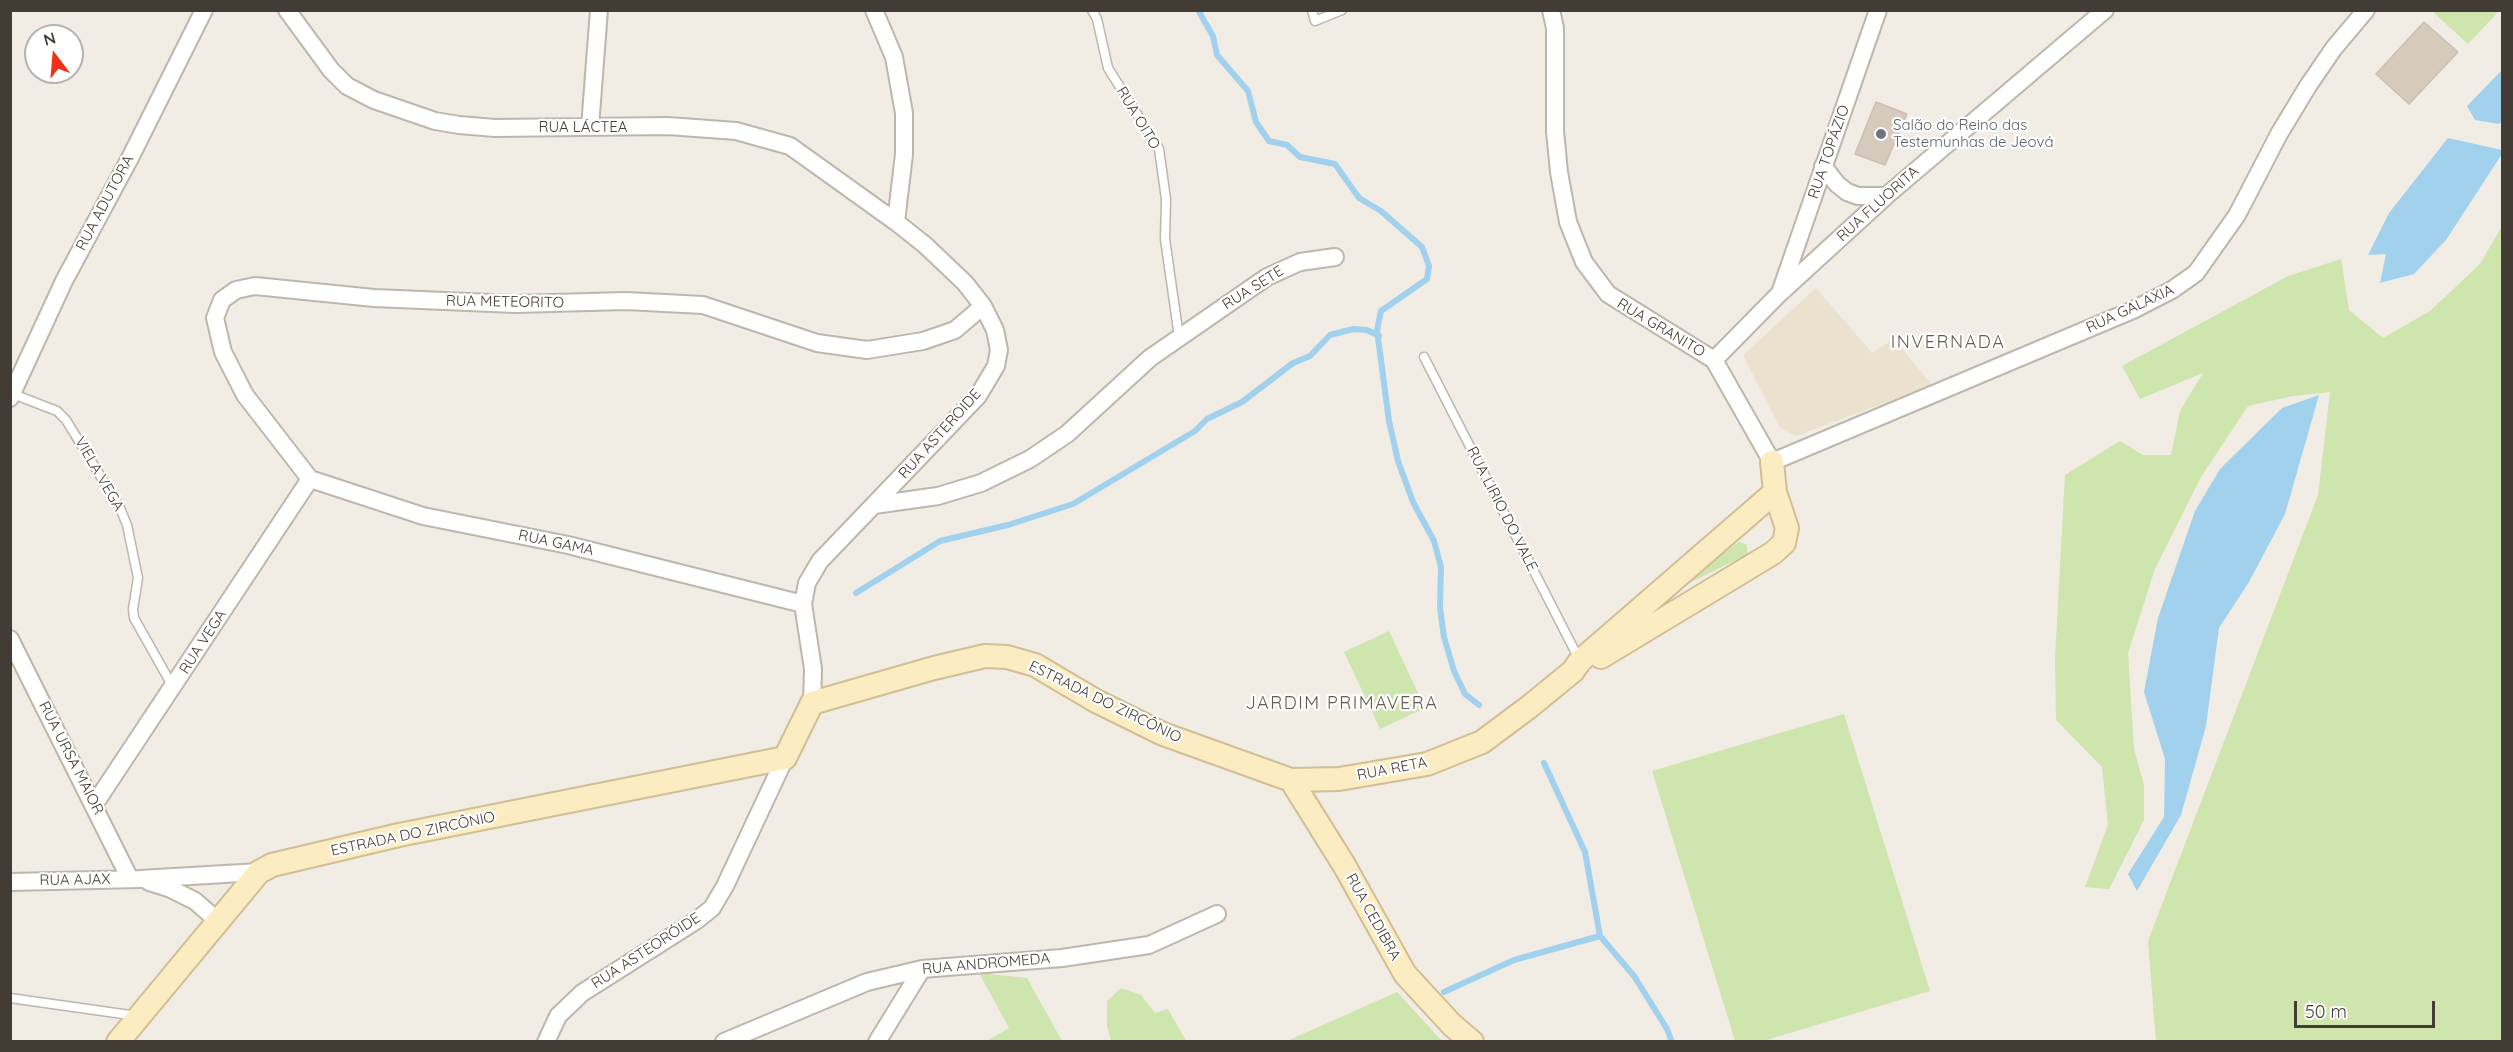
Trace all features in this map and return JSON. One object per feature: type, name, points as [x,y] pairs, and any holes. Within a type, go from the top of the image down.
[{"type":"street","name":"RUA ADUTORA","points":[[12,396],[64,281],[130,158],[204,10]]},
{"type":"street","name":"RUA LÁCTEA","points":[[287,10],[331,70],[347,86],[374,100],[435,121],[459,125],[495,128],[668,126],[736,131],[790,146],[896,222]]},
{"type":"street","points":[[590,127],[599,10]]},
{"type":"street","points":[[874,10],[894,57],[904,113],[904,154],[896,222]]},
{"type":"street","name":"RUA GRANITO","points":[[1551,10],[1555,28],[1556,131],[1559,172],[1568,222],[1584,262],[1608,294],[1714,360],[1772,462]]},
{"type":"street","name":"RUA TOPÁZIO","points":[[1779,293],[1878,10]]},
{"type":"street","name":"RUA FLUORITA","points":[[1714,360],[1779,293],[1886,196],[2105,10]]},
{"type":"street","name":"RUA GALAXIA","points":[[1772,462],[2133,310],[2172,290],[2196,273],[2237,215],[2279,134],[2308,86],[2334,48],[2366,10]]},
{"type":"street","points":[[1823,166],[1837,184],[1847,192],[1858,196],[1886,196]]},
{"type":"street","name":"RUA ASTEROIDE","points":[[785,758],[812,703],[813,669],[803,604],[807,583],[820,561],[978,396],[996,366],[999,350],[995,330],[983,306],[957,275],[896,222]]},
{"type":"street","name":"RUA SETE","points":[[874,505],[938,496],[981,483],[1030,459],[1067,434],[1150,358],[1267,277],[1300,262],[1335,257]]},
{"type":"street","name":"RUA METEORITO","points":[[310,479],[245,395],[223,352],[215,318],[222,300],[236,290],[255,286],[374,298],[515,304],[626,301],[703,305],[817,343],[867,350],[923,341],[955,330],[983,306]]},
{"type":"street","name":"RUA RETA","points":[[1577,666],[1585,667],[1773,554],[1784,543],[1787,528],[1775,492],[1772,462]]},
{"type":"street","name":"RUA GAMA","points":[[310,479],[423,516],[568,545],[803,604]]},
{"type":"street","name":"RUA VEGA","points":[[94,805],[310,479]]},
{"type":"street","name":"RUA RETA","points":[[1291,780],[1339,779],[1427,764],[1482,742],[1577,666],[1775,492]]},
{"type":"street","name":"RUA URSA MAIOR","points":[[10,639],[94,805],[135,879]]},
{"type":"street","name":"ESTRADA DO ZIRCÔNIO","points":[[812,703],[934,668],[985,656],[1007,657],[1035,665],[1096,701],[1163,734],[1291,780]]},
{"type":"street","name":"ESTRADA DO ZIRCÔNIO","points":[[118,1041],[259,873],[272,865],[399,835],[785,758]]},
{"type":"street","name":"RUA ASTEORÓIDE","points":[[546,1041],[558,1016],[582,993],[712,908],[725,886],[785,758]]},
{"type":"street","name":"RUA CEDIBRA","points":[[1291,780],[1344,865],[1405,974],[1452,1025],[1472,1041]]},
{"type":"street","name":"RUA AJAX","points":[[10,882],[259,873]]},
{"type":"street","name":"RUA AJAX","points":[[135,879],[171,889],[195,901],[219,922]]},
{"type":"street","name":"RUA ANDROMEDA","points":[[724,1041],[867,982],[922,969],[1062,958],[1149,945],[1217,914]]},
{"type":"street","points":[[877,1041],[922,969]]},
{"type":"lane","name":"RUA OITO","points":[[1092,10],[1097,19],[1108,68],[1159,148],[1166,199],[1165,239],[1179,337]]},
{"type":"lane","points":[[1312,10],[1315,21],[1342,10]]},
{"type":"lane","name":"RUA LIRIO DO VALE","points":[[1424,357],[1577,666]]},
{"type":"lane","name":"VIELA VEGA","points":[[12,396],[57,411],[66,420],[120,508],[127,525],[138,578],[133,609],[134,618],[173,688]]},
{"type":"lane","points":[[10,998],[140,1017]]},
{"type":"shaded area","points":[[1816,288],[1872,353],[1894,339],[1932,385],[1796,436],[1780,428],[1743,355]]},
{"type":"green space","points":[[2436,10],[2499,11],[2468,44],[2434,13]]},
{"type":"green space","points":[[2502,226],[2502,1041],[2156,1041],[2148,941],[2318,495],[2330,392],[2293,396],[2248,406],[2201,477],[2155,569],[2128,653],[2134,749],[2144,785],[2144,820],[2109,889],[2085,887],[2108,825],[2102,767],[2056,720],[2055,658],[2065,475],[2120,441],[2143,455],[2171,455],[2180,411],[2203,373],[2140,399],[2122,366],[2288,276],[2341,259],[2349,310],[2383,338],[2430,311],[2480,264]]},
{"type":"green space","points":[[1739,542],[1746,544],[1748,554],[1665,595]]},
{"type":"green space","points":[[1389,631],[1425,708],[1380,729],[1344,652]]},
{"type":"green space","points":[[1844,714],[1930,991],[1763,1041],[1735,1041],[1652,771]]},
{"type":"green space","points":[[979,973],[1027,978],[1062,1041],[987,1041],[1009,1028]]},
{"type":"green space","points":[[1121,988],[1141,995],[1155,1013],[1168,1009],[1186,1041],[1111,1041],[1107,1026],[1107,1001]]},
{"type":"green space","points":[[1397,992],[1442,1041],[1287,1041]]},
{"type":"water","points":[[2502,70],[2502,121],[2499,124],[2475,120],[2467,106]]},
{"type":"water","points":[[2448,138],[2502,150],[2502,154],[2446,240],[2414,274],[2380,283],[2386,254],[2368,255],[2389,213]]},
{"type":"water","points":[[2319,395],[2285,514],[2249,582],[2219,628],[2206,726],[2181,815],[2137,891],[2128,874],[2164,817],[2165,759],[2144,692],[2158,618],[2195,511],[2220,469],[2282,408]]},
{"type":"building","points":[[2424,22],[2458,52],[2409,104],[2376,74]]},
{"type":"building","name":"Salão do Reino das Testemunhas de Jeová","points":[[1876,102],[1907,114],[1885,165],[1855,154]]},
{"type":"waterway","points":[[1198,10],[1213,36],[1217,55],[1248,91],[1256,122],[1269,141],[1287,145],[1300,157],[1335,164],[1359,198],[1381,211],[1422,247],[1429,266],[1427,279],[1381,311],[1377,330],[1389,421],[1398,461],[1413,502],[1434,541],[1441,567],[1440,608],[1444,637],[1454,671],[1465,694],[1479,705]]},
{"type":"waterway","points":[[856,593],[940,541],[1008,525],[1073,504],[1195,431],[1207,419],[1242,402],[1293,363],[1310,356],[1330,335],[1353,329],[1367,330],[1379,336]]},
{"type":"waterway","points":[[1544,763],[1585,852],[1600,936],[1634,976],[1667,1029],[1672,1042]]},
{"type":"waterway","points":[[1444,992],[1514,960],[1600,936]]},
{"type":"place","name":"Salão do Reino das Testemunhas de Jeová","points":[[1881,134]]},
{"type":"district","name":"INVERNADA","points":[[1948,343]]},
{"type":"district","name":"JARDIM PRIMAVERA","points":[[1342,704]]}]
